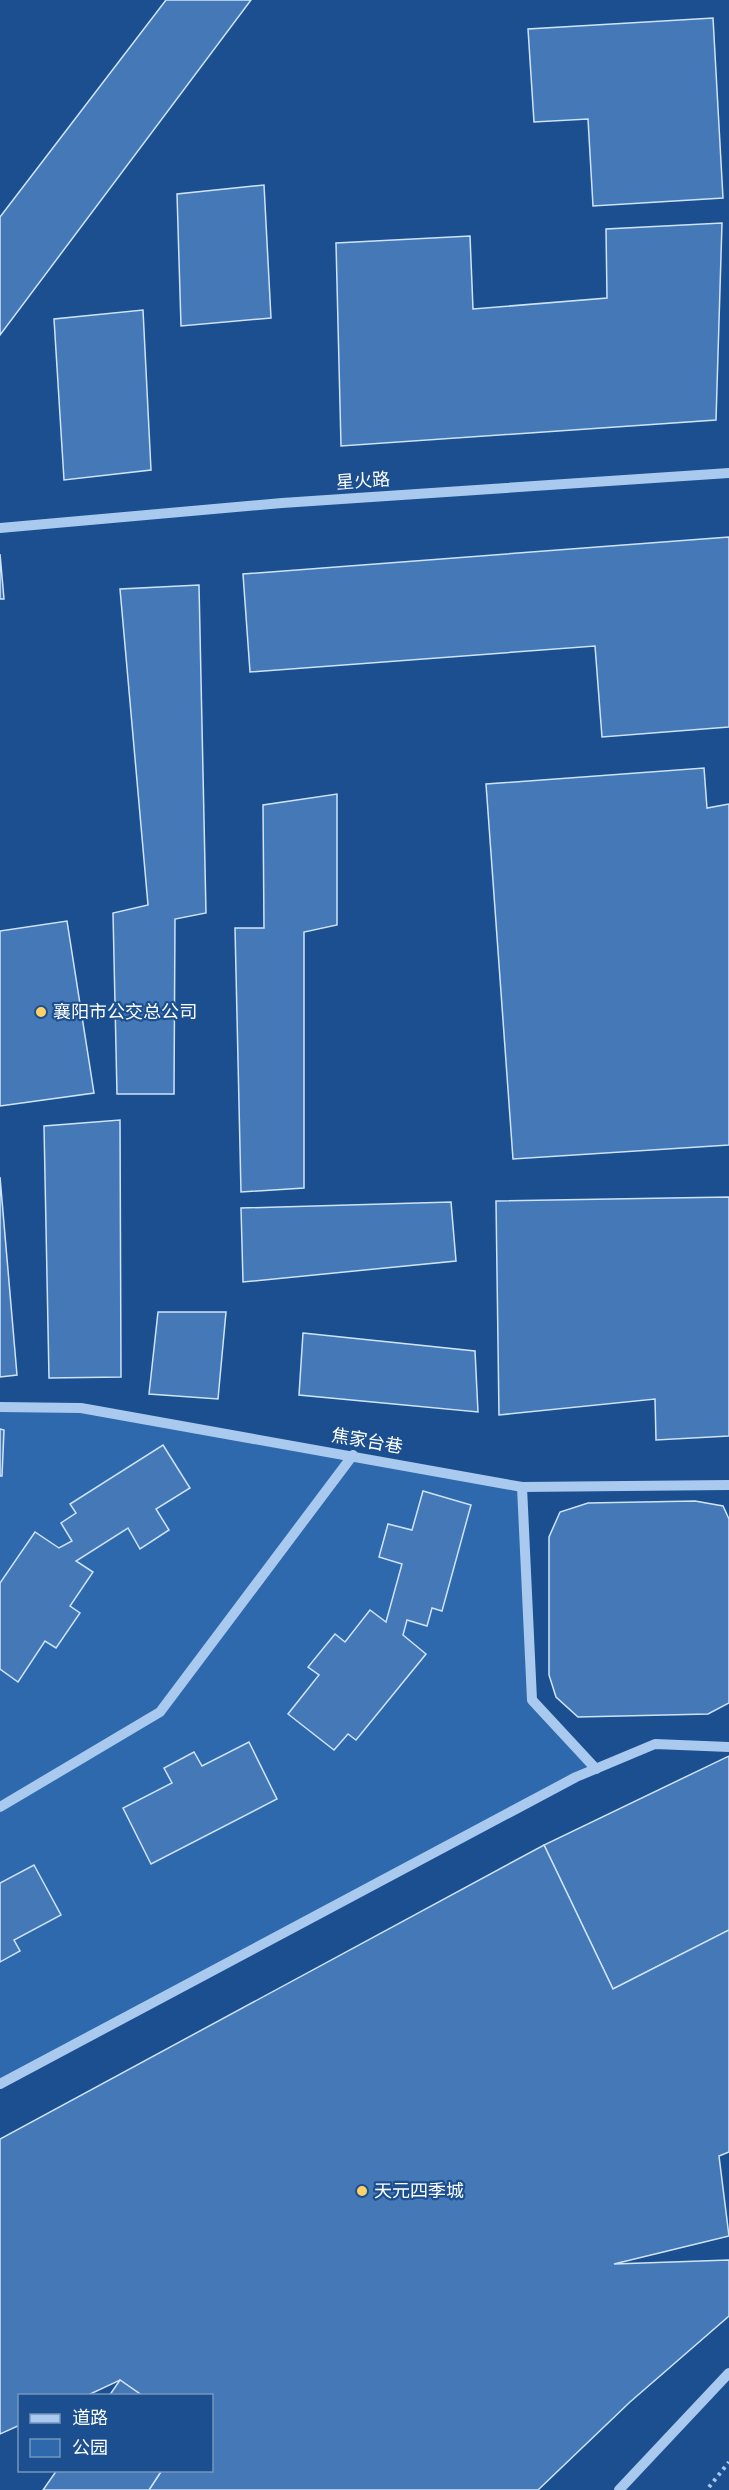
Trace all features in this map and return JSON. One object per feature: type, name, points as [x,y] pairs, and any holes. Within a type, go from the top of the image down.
[{"type":"street","name":"星火路","points":[[0,528],[282,503],[729,473]]},
{"type":"street","name":"焦家台巷","points":[[0,1407],[81,1408],[522,1487],[729,1485]]},
{"type":"street","points":[[0,1807],[160,1712],[353,1455]]},
{"type":"street","points":[[522,1487],[532,1700],[596,1769]]},
{"type":"street","points":[[0,2084],[596,1769],[655,1744],[729,1747]]},
{"type":"street","points":[[619,2490],[729,2373]]},
{"type":"path","points":[[709,2487],[729,2462]]},
{"type":"green space","points":[[81,1408],[522,1487],[532,1700],[596,1769],[0,2084],[0,1412]]},
{"type":"building","points":[[166,0],[251,0],[0,335],[0,217]]},
{"type":"building","points":[[713,18],[723,198],[593,206],[588,119],[534,122],[528,29]]},
{"type":"building","points":[[264,185],[271,318],[181,326],[177,194]]},
{"type":"building","points":[[722,223],[716,420],[341,446],[336,243],[470,236],[473,309],[607,298],[606,229]]},
{"type":"building","points":[[143,310],[151,470],[64,480],[54,319]]},
{"type":"building","points":[[729,537],[729,727],[602,737],[595,646],[250,672],[243,574]]},
{"type":"building","points":[[0,554],[4,599],[0,599]]},
{"type":"building","points":[[199,585],[206,913],[175,919],[174,1094],[117,1094],[113,913],[148,905],[120,589]]},
{"type":"building","points":[[704,768],[707,808],[729,804],[729,1145],[513,1159],[486,784]]},
{"type":"building","points":[[337,794],[337,925],[304,932],[304,1188],[241,1192],[235,928],[264,928],[263,805]]},
{"type":"building","name":"襄阳市公交总公司","points":[[67,921],[94,1093],[0,1106],[0,931]]},
{"type":"building","points":[[120,1120],[121,1377],[49,1378],[44,1126]]},
{"type":"building","points":[[0,1177],[17,1375],[0,1377]]},
{"type":"building","points":[[729,1197],[729,1436],[656,1440],[655,1399],[499,1415],[496,1201]]},
{"type":"building","points":[[451,1202],[456,1261],[243,1282],[241,1208]]},
{"type":"building","points":[[158,1312],[226,1312],[218,1399],[149,1394]]},
{"type":"building","points":[[303,1333],[475,1351],[478,1412],[299,1395]]},
{"type":"building","points":[[0,1429],[4,1430],[2,1476],[0,1476]]},
{"type":"building","points":[[163,1445],[190,1488],[156,1509],[169,1530],[140,1549],[128,1528],[76,1561],[93,1572],[70,1606],[80,1613],[56,1648],[45,1641],[18,1682],[0,1669],[0,1583],[35,1532],[59,1548],[72,1541],[61,1523],[76,1513],[70,1504]]},
{"type":"building","points":[[423,1491],[471,1505],[442,1611],[432,1608],[427,1626],[407,1620],[403,1635],[426,1654],[356,1740],[348,1734],[334,1750],[288,1714],[319,1675],[308,1667],[335,1634],[345,1642],[370,1610],[386,1622],[402,1564],[379,1557],[388,1524],[412,1530]]},
{"type":"building","points":[[695,1501],[723,1506],[729,1519],[729,1703],[708,1714],[578,1717],[556,1697],[549,1675],[549,1537],[560,1512],[588,1503]]},
{"type":"building","points":[[249,1742],[277,1799],[151,1864],[123,1808],[172,1783],[164,1768],[194,1752],[202,1766]]},
{"type":"building","points":[[729,1756],[729,1930],[613,1989],[544,1845]]},
{"type":"building","name":"天元四季城","points":[[544,1845],[613,1989],[729,1930],[729,2152],[719,2156],[729,2236],[614,2264],[729,2260],[729,2316],[630,2402],[538,2490],[149,2490],[161,2472],[213,2472],[213,2394],[140,2394],[120,2380],[90,2394],[18,2394],[18,2426],[0,2434],[0,2139]]},
{"type":"building","points":[[34,1865],[61,1915],[14,1940],[20,1951],[0,1962],[0,1883]]},
{"type":"building","points":[[120,2380],[140,2394],[110,2394]]},
{"type":"building","points":[[56,2472],[161,2472],[149,2490],[43,2490]]},
{"type":"place","name":"襄阳市公交总公司","points":[[41,1012]]},
{"type":"place","name":"天元四季城","points":[[362,2191]]}]
